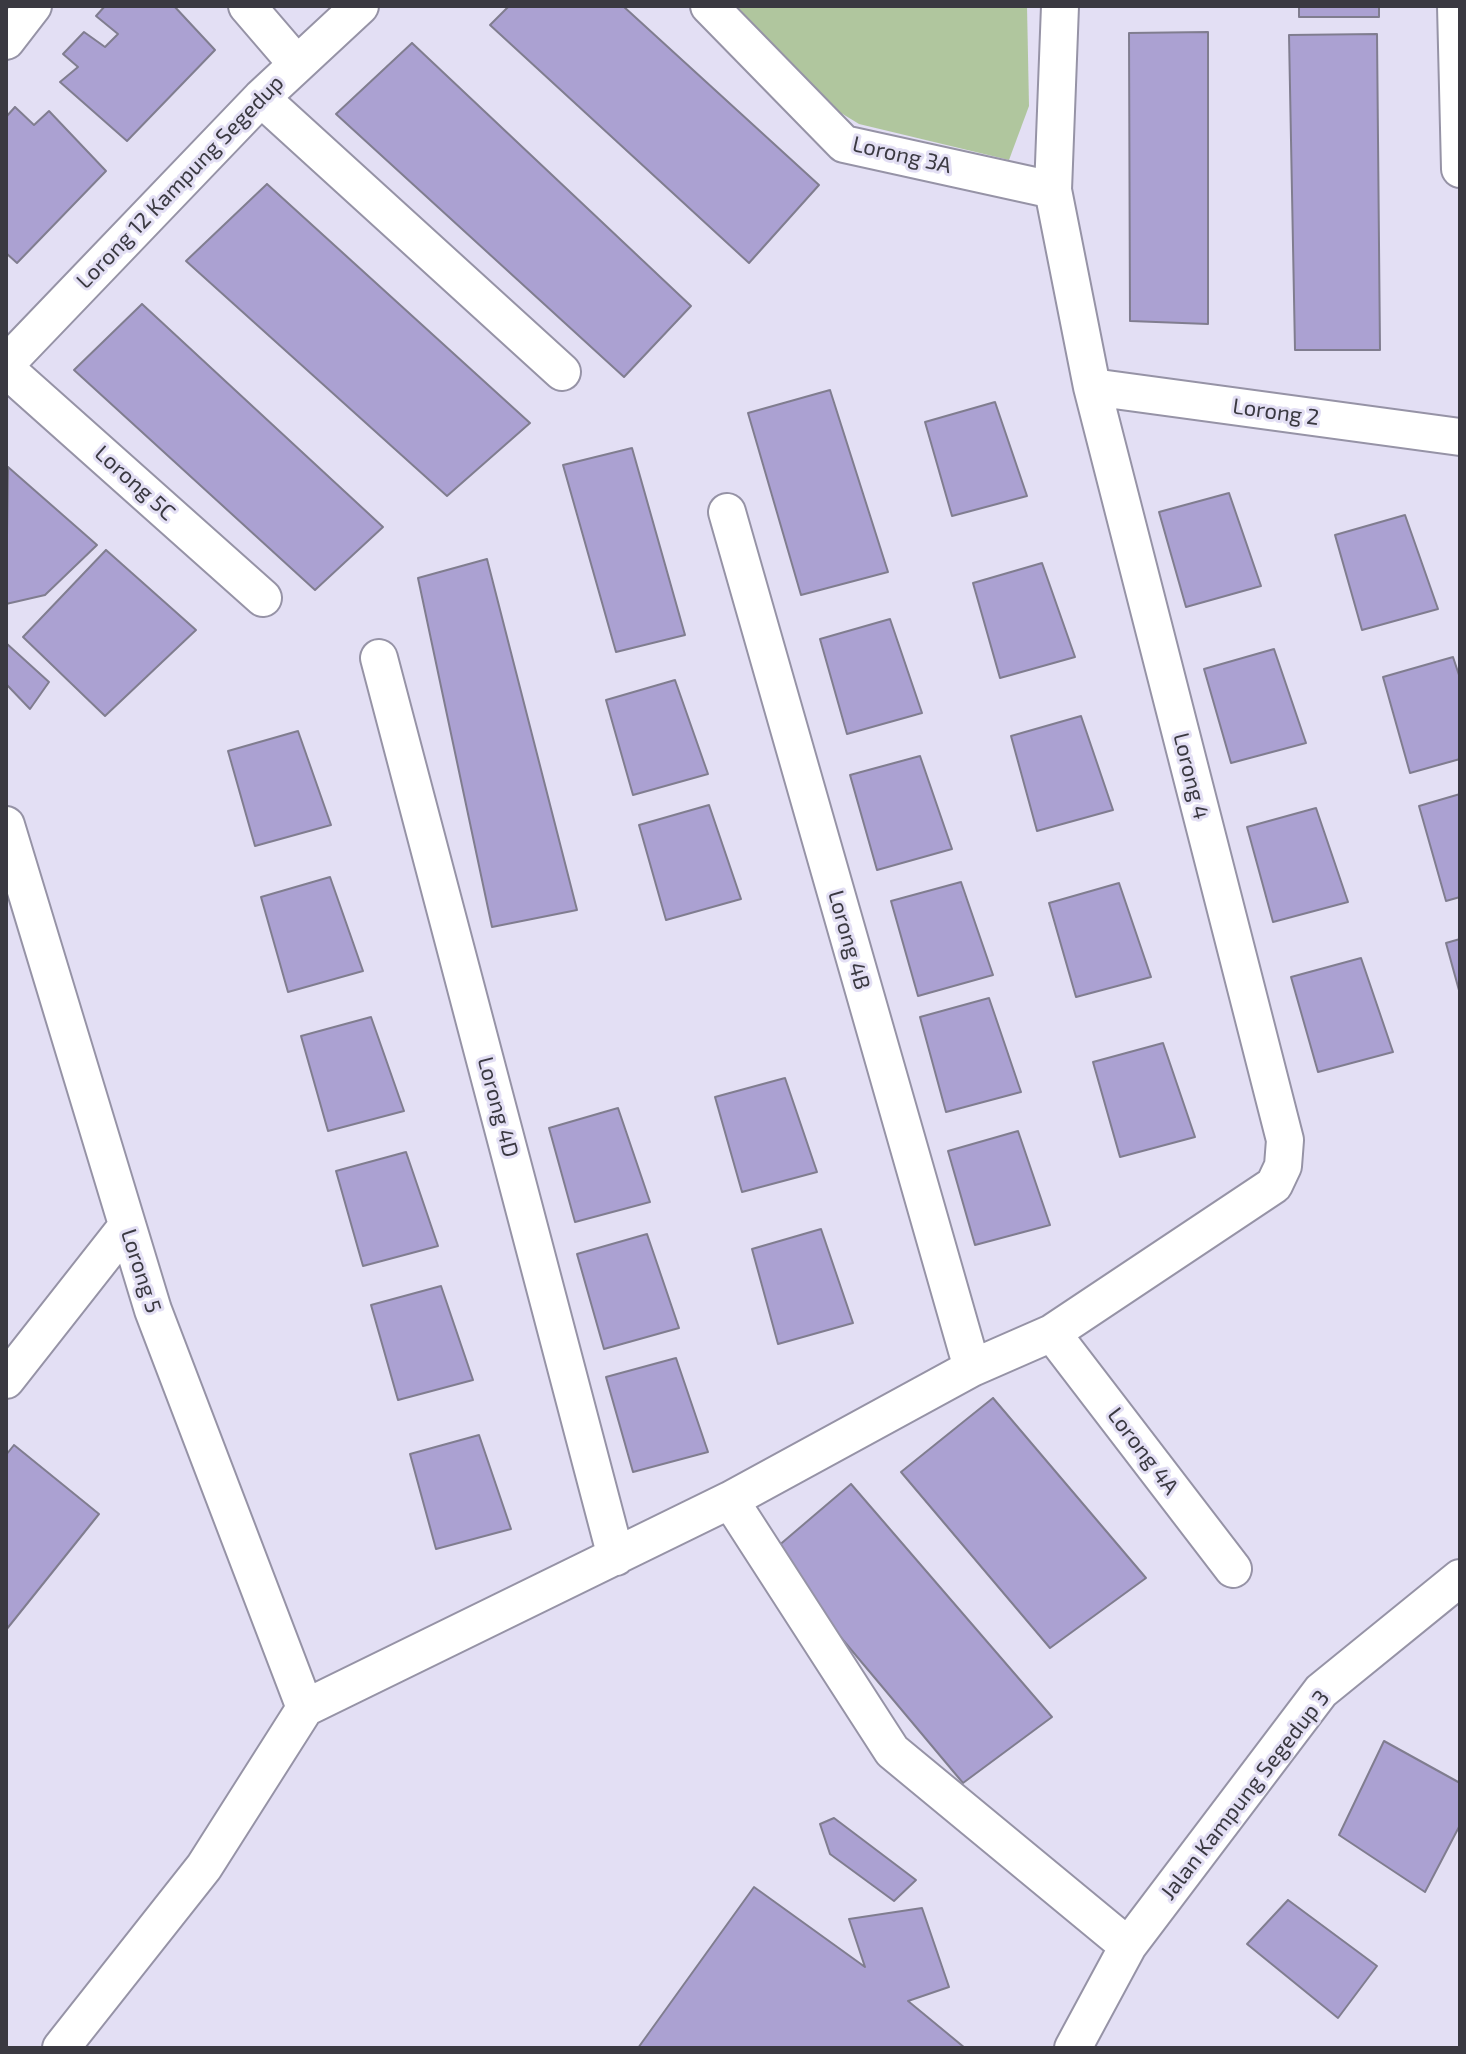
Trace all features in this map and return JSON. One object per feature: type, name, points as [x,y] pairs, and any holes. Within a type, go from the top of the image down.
[{"type":"street","points":[[6,41],[33,6]]},
{"type":"street","points":[[247,6],[296,63]]},
{"type":"street","name":"Lorong 12 Kampung Segedup","points":[[6,366],[261,98],[360,6]]},
{"type":"street","name":"Lorong 3A","points":[[709,6],[844,144],[1053,190]]},
{"type":"street","name":"Lorong 4","points":[[1052,1333],[1274,1185],[1283,1166],[1285,1140],[1092,387],[1053,190],[1060,6]]},
{"type":"street","points":[[1456,6],[1460,169]]},
{"type":"street","points":[[261,98],[562,372]]},
{"type":"street","name":"Lorong 5C","points":[[6,366],[263,598]]},
{"type":"street","name":"Lorong 2","points":[[1092,387],[1460,437]]},
{"type":"street","name":"Lorong 4B","points":[[727,512],[972,1368]]},
{"type":"street","name":"Lorong 4D","points":[[379,658],[616,1557]]},
{"type":"street","name":"Lorong 5","points":[[6,825],[153,1310],[305,1708]]},
{"type":"street","points":[[6,1380],[127,1226]]},
{"type":"street","points":[[61,2048],[204,1867],[305,1708],[730,1500],[972,1368],[1052,1333]]},
{"type":"street","name":"Lorong 4A","points":[[1052,1333],[1233,1569]]},
{"type":"street","points":[[730,1500],[892,1751],[1128,1946]]},
{"type":"street","name":"Jalan Kampung Segedup 3","points":[[1073,2048],[1128,1946],[1321,1691],[1460,1578]]},
{"type":"green space","points":[[728,6],[1027,6],[1029,106],[1009,160],[859,124],[828,105]]},
{"type":"building","points":[[105,6],[174,6],[215,50],[127,141],[60,82],[78,67],[63,54],[84,32],[105,47],[118,34],[96,16]]},
{"type":"building","points":[[509,6],[623,6],[819,185],[749,263],[490,25]]},
{"type":"building","points":[[1299,6],[1379,6],[1379,17],[1299,17]]},
{"type":"building","points":[[1208,32],[1208,324],[1130,321],[1129,33]]},
{"type":"building","points":[[1377,34],[1380,350],[1295,350],[1289,35]]},
{"type":"building","points":[[412,43],[691,306],[624,377],[336,114]]},
{"type":"building","points":[[15,107],[34,125],[49,111],[106,171],[17,263],[6,253],[6,117]]},
{"type":"building","points":[[267,184],[530,423],[447,496],[186,261]]},
{"type":"building","points":[[142,304],[383,527],[315,590],[74,370]]},
{"type":"building","points":[[830,390],[888,572],[801,595],[748,413]]},
{"type":"building","points":[[995,402],[1027,496],[952,516],[925,422]]},
{"type":"building","points":[[632,448],[685,635],[616,652],[563,465]]},
{"type":"building","points":[[8,467],[97,545],[45,595],[6,604]]},
{"type":"building","points":[[1229,493],[1261,586],[1186,607],[1159,512]]},
{"type":"building","points":[[1405,515],[1438,609],[1362,630],[1335,535]]},
{"type":"building","points":[[106,550],[196,630],[105,716],[23,637]]},
{"type":"building","points":[[487,559],[577,910],[492,927],[418,578]]},
{"type":"building","points":[[1042,563],[1075,657],[1000,678],[973,583]]},
{"type":"building","points":[[890,619],[922,713],[847,734],[820,639]]},
{"type":"building","points":[[6,643],[49,682],[30,709],[6,684]]},
{"type":"building","points":[[1274,649],[1306,743],[1231,763],[1204,669]]},
{"type":"building","points":[[1453,657],[1460,678],[1460,759],[1410,773],[1383,677]]},
{"type":"building","points":[[675,680],[708,774],[633,795],[606,700]]},
{"type":"building","points":[[1081,716],[1113,810],[1037,831],[1011,736]]},
{"type":"building","points":[[298,731],[331,825],[255,846],[228,751]]},
{"type":"building","points":[[920,756],[952,849],[877,870],[850,775]]},
{"type":"building","points":[[1460,794],[1460,897],[1446,901],[1419,806]]},
{"type":"building","points":[[709,805],[741,899],[666,920],[639,825]]},
{"type":"building","points":[[1316,808],[1348,902],[1273,922],[1247,827]]},
{"type":"building","points":[[330,877],[363,971],[288,992],[261,897]]},
{"type":"building","points":[[961,882],[993,975],[918,996],[891,901]]},
{"type":"building","points":[[1119,883],[1151,977],[1076,997],[1049,903]]},
{"type":"building","points":[[1460,939],[1460,994],[1446,943]]},
{"type":"building","points":[[1361,958],[1393,1052],[1318,1072],[1291,977]]},
{"type":"building","points":[[989,998],[1021,1092],[946,1112],[920,1017]]},
{"type":"building","points":[[371,1017],[404,1111],[328,1131],[301,1036]]},
{"type":"building","points":[[1163,1043],[1195,1137],[1120,1157],[1093,1062]]},
{"type":"building","points":[[785,1078],[817,1172],[742,1192],[715,1097]]},
{"type":"building","points":[[618,1108],[650,1202],[575,1222],[549,1128]]},
{"type":"building","points":[[1018,1131],[1050,1225],[975,1245],[948,1151]]},
{"type":"building","points":[[406,1152],[438,1246],[363,1266],[336,1171]]},
{"type":"building","points":[[821,1229],[853,1323],[778,1344],[752,1249]]},
{"type":"building","points":[[647,1234],[679,1328],[604,1349],[577,1254]]},
{"type":"building","points":[[441,1286],[473,1380],[398,1400],[371,1305]]},
{"type":"building","points":[[676,1358],[708,1452],[633,1472],[606,1377]]},
{"type":"building","points":[[993,1398],[1146,1578],[1050,1648],[901,1472]]},
{"type":"building","points":[[479,1435],[511,1529],[436,1549],[410,1454]]},
{"type":"building","points":[[14,1445],[99,1514],[6,1630],[6,1455]]},
{"type":"building","points":[[851,1484],[1052,1717],[963,1783],[770,1553]]},
{"type":"building","points":[[1384,1741],[1460,1783],[1460,1825],[1425,1892],[1339,1835]]},
{"type":"building","points":[[834,1818],[916,1880],[894,1901],[830,1854],[820,1824]]},
{"type":"building","points":[[754,1887],[865,1967],[849,1919],[922,1908],[949,1987],[908,2001],[965,2048],[638,2048]]},
{"type":"building","points":[[1288,1900],[1377,1966],[1338,2018],[1247,1944]]}]
